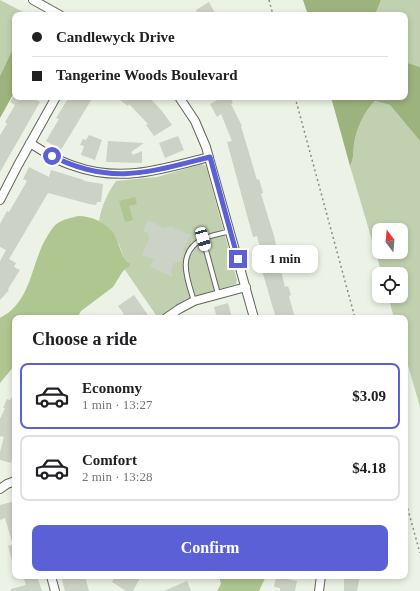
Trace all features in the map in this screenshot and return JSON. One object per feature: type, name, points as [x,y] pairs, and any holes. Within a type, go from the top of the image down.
[{"type":"street","points":[[33,0],[55,12]]},
{"type":"street","points":[[0,200],[54,100]]},
{"type":"street","points":[[181,100],[195,120],[210,157],[253,315]]},
{"type":"street","points":[[30,144],[72,166],[95,172],[117,174],[150,172],[210,157]]},
{"type":"street","points":[[170,315],[194,301],[246,287]]},
{"type":"street","points":[[0,489],[12,482]]},
{"type":"street","points":[[52,579],[55,591]]},
{"type":"street","points":[[319,591],[321,579]]},
{"type":"lane","points":[[194,301],[186,272],[186,261],[191,248],[203,239],[230,231]]},
{"type":"lane","points":[[203,239],[218,294]]},
{"type":"path","points":[[269,0],[272,12]]},
{"type":"path","points":[[296,100],[355,315]]},
{"type":"path","points":[[408,510],[420,553]]},
{"type":"shaded area","points":[[0,0],[23,12],[12,12],[12,50],[0,76]]},
{"type":"shaded area","points":[[303,0],[381,0],[376,12],[307,12]]},
{"type":"shaded area","points":[[381,0],[420,0],[420,67],[408,63],[408,12],[376,12]]},
{"type":"shaded area","points":[[12,50],[12,96],[0,118],[0,76]]},
{"type":"shaded area","points":[[408,63],[420,67],[420,141],[390,105],[375,101],[367,110],[359,127],[350,166],[332,100],[408,100]]},
{"type":"shaded area","points":[[375,101],[390,105],[420,141],[420,407],[408,365],[408,315],[393,315],[390,303],[408,303],[408,267],[380,267],[378,259],[408,259],[408,223],[372,223],[372,240],[350,166],[353,158],[354,144],[361,121]]},
{"type":"shaded area","points":[[202,164],[206,166],[237,280],[236,284],[186,299],[162,315],[156,315],[125,270],[129,267],[128,262],[124,259],[115,237],[104,224],[99,221],[107,195],[116,181],[157,177]]},
{"type":"shaded area","points":[[135,197],[137,204],[129,206],[133,220],[125,222],[119,201]]},
{"type":"shaded area","points":[[78,216],[88,217],[103,223],[114,234],[124,258],[130,264],[129,267],[123,271],[113,287],[81,311],[79,315],[12,315],[12,369],[0,383],[0,318],[11,311],[19,302],[30,281],[42,246],[53,227],[63,220]]},
{"type":"shaded area","points":[[220,579],[265,579],[259,591],[217,591],[221,584]]},
{"type":"building","points":[[209,2],[214,12],[197,12],[196,10]]},
{"type":"building","points":[[12,99],[12,100],[36,100],[40,102],[0,172],[0,135],[7,124],[5,122],[15,105],[10,102]]},
{"type":"building","points":[[67,100],[91,100],[61,150],[46,141],[59,119],[56,118]]},
{"type":"building","points":[[120,100],[152,100],[172,125],[154,136],[146,125],[148,124],[129,104],[128,106]]},
{"type":"building","points":[[217,100],[232,100],[233,103],[231,104],[242,126],[257,180],[259,179],[263,193],[261,194],[274,236],[285,287],[288,286],[291,295],[289,296],[294,315],[275,315],[256,249],[260,248],[257,236],[253,237],[227,142],[232,141],[221,114],[217,117],[210,104]]},
{"type":"building","points":[[89,135],[102,140],[95,160],[81,155],[84,146],[80,145],[83,139],[86,140]]},
{"type":"building","points":[[178,136],[184,150],[165,158],[159,143]]},
{"type":"building","points":[[108,141],[144,143],[131,152],[133,155],[142,151],[142,163],[106,162]]},
{"type":"building","points":[[29,167],[49,177],[51,170],[84,181],[103,184],[101,202],[97,202],[96,205],[89,204],[48,193],[9,259],[16,263],[14,267],[20,270],[8,289],[9,290],[0,300],[0,261],[6,250],[0,247],[0,224],[7,211],[9,212],[27,181],[23,179]]},
{"type":"building","points":[[148,220],[164,228],[171,226],[190,235],[183,250],[184,254],[181,261],[174,263],[171,271],[173,277],[150,267],[154,260],[142,255],[149,239],[148,233],[143,231]]},
{"type":"building","points":[[134,295],[148,315],[122,315],[124,314],[118,306]]},
{"type":"building","points":[[228,303],[231,315],[216,315],[214,307]]},
{"type":"building","points":[[12,397],[11,463],[0,460],[0,452],[4,437],[0,436],[0,419],[7,399],[10,400]]},
{"type":"building","points":[[12,502],[12,542],[5,518],[0,520],[0,505]]},
{"type":"building","points":[[12,545],[12,560],[8,546]]},
{"type":"building","points":[[24,579],[38,579],[42,591],[11,591],[11,589],[26,585]]},
{"type":"building","points":[[62,579],[86,579],[89,591],[65,591]]},
{"type":"building","points":[[114,579],[139,579],[133,591],[126,591],[112,582]]},
{"type":"building","points":[[276,579],[297,581],[295,591],[280,591],[280,588],[274,587]]},
{"type":"building","points":[[344,579],[359,579],[357,591],[344,591]]},
{"type":"building","points":[[187,581],[191,591],[164,591]]},
{"type":"route","points":[[52,156],[72,166],[95,172],[117,174],[150,172],[210,157],[238,259]]}]
